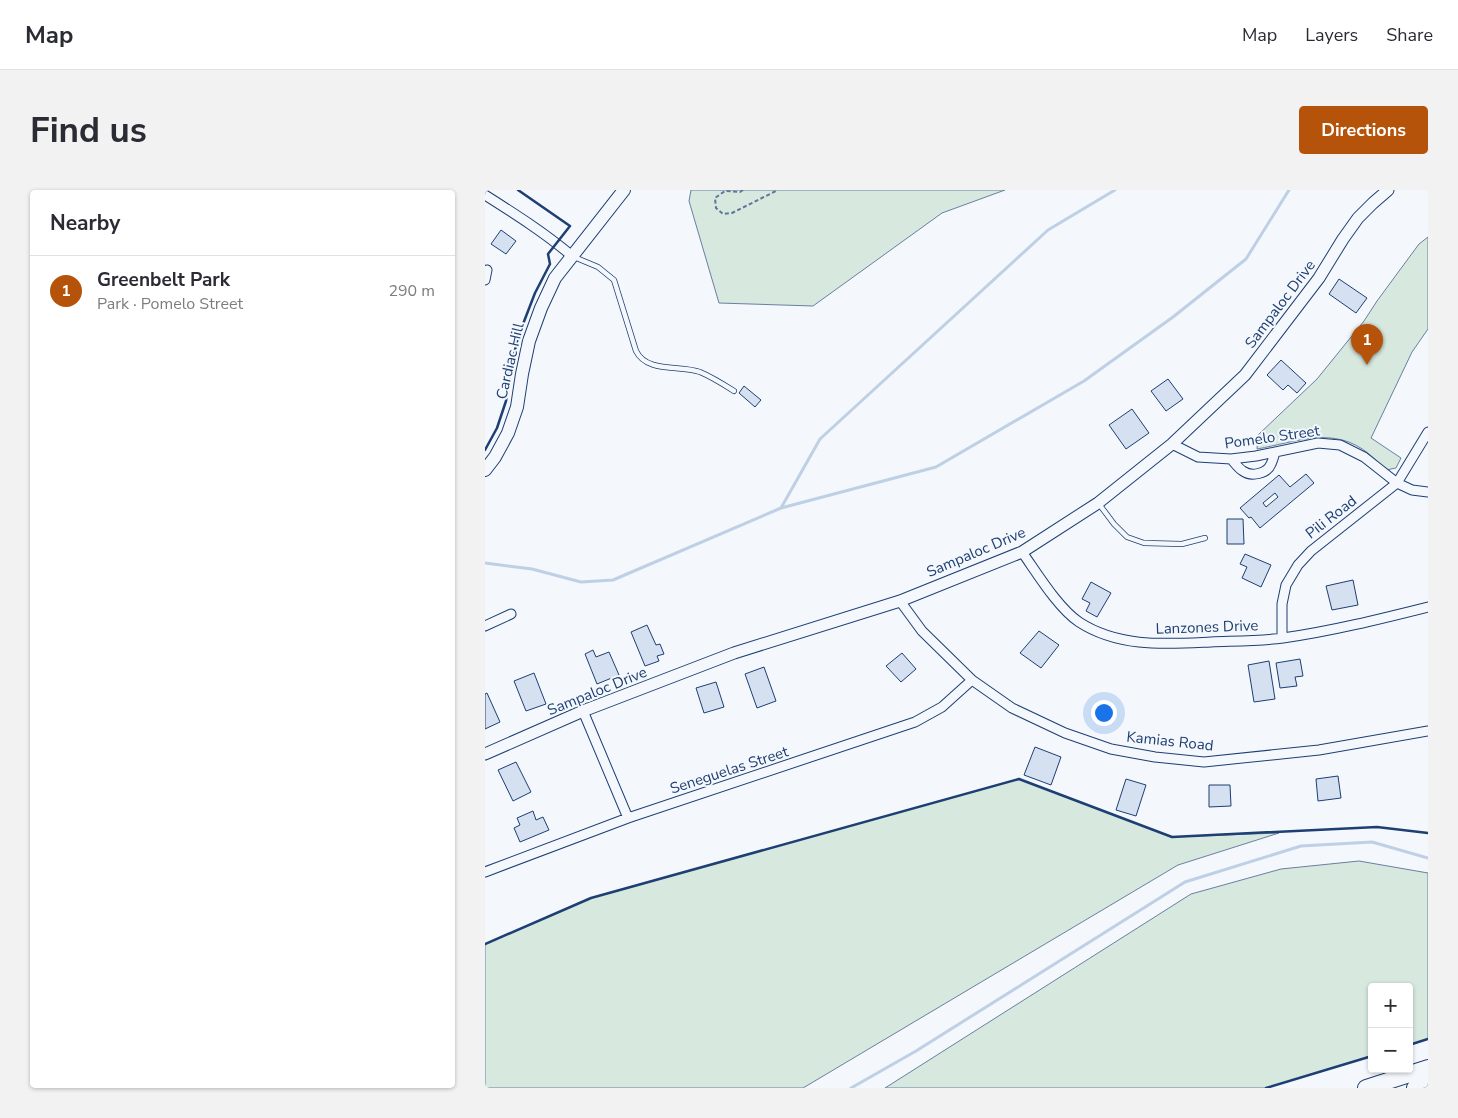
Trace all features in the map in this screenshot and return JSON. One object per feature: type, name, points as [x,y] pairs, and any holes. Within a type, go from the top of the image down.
[{"type":"highway","points":[[1366,1088],[1428,1068]]},
{"type":"highway","points":[[1415,1088],[1428,1084]]},
{"type":"main road","name":"Cardiac Hill","points":[[485,470],[495,457],[508,433],[517,407],[529,341],[555,278],[625,190]]},
{"type":"street","name":"Sampaloc Drive","points":[[485,754],[583,711],[733,653],[900,600],[1022,552],[1098,503],[1171,444],[1245,375],[1319,278],[1358,218],[1388,190]]},
{"type":"street","points":[[485,195],[519,216],[572,256]]},
{"type":"street","name":"Pili Road","points":[[1282,638],[1282,604],[1286,585],[1298,564],[1311,550],[1397,483],[1428,432]]},
{"type":"street","name":"Pomelo Street","points":[[1171,444],[1198,457],[1231,459],[1318,443],[1340,445],[1364,456],[1397,483]]},
{"type":"street","points":[[1231,459],[1246,473],[1258,474],[1267,469],[1271,464],[1275,452]]},
{"type":"street","points":[[1397,483],[1412,490],[1428,492]]},
{"type":"street","name":"Lanzones Drive","points":[[1022,552],[1061,606],[1077,621],[1099,633],[1130,642],[1171,644],[1282,638],[1352,625],[1428,607]]},
{"type":"street","name":"Kamias Road","points":[[900,600],[922,631],[972,680],[1012,708],[1065,733],[1111,749],[1155,757],[1204,762],[1319,750],[1428,731]]},
{"type":"street","points":[[485,626],[511,614]]},
{"type":"street","name":"Seneguelas Street","points":[[485,872],[627,818],[915,722],[942,707],[972,680]]},
{"type":"street","points":[[583,711],[627,818]]},
{"type":"lane","points":[[572,256],[598,267],[614,280],[641,359],[650,365],[697,372],[715,378],[734,391]]},
{"type":"lane","points":[[1098,503],[1127,538],[1144,543],[1182,544],[1205,538]]},
{"type":"path","points":[[743,190],[740,192],[725,191],[715,198],[716,208],[723,214],[732,213],[778,190]]},
{"type":"shaded area","points":[[691,190],[1005,190],[942,213],[813,306],[719,303],[689,201]]},
{"type":"shaded area","points":[[1428,237],[1428,329],[1412,352],[1371,438],[1401,458],[1396,468],[1386,470],[1356,445],[1329,438],[1301,440],[1257,449],[1258,435],[1317,379],[1364,321],[1419,244]]},
{"type":"shaded area","points":[[1019,779],[1172,837],[1279,833],[1178,865],[803,1088],[485,1088],[485,944],[591,898]]},
{"type":"shaded area","points":[[1359,861],[1428,873],[1428,1039],[1413,1044],[1413,983],[1368,983],[1368,1057],[1266,1088],[885,1088],[1191,894],[1281,869]]},
{"type":"building","points":[[501,230],[516,241],[506,254],[491,244]]},
{"type":"building","points":[[1339,279],[1367,298],[1356,313],[1329,294]]},
{"type":"building","points":[[1281,360],[1306,383],[1297,393],[1288,385],[1283,390],[1267,375]]},
{"type":"building","points":[[1168,379],[1183,399],[1166,411],[1151,391]]},
{"type":"building","points":[[744,386],[761,400],[755,407],[739,393]]},
{"type":"building","points":[[1132,409],[1149,433],[1126,449],[1109,425]]},
{"type":"building","points":[[1306,474],[1314,483],[1260,528],[1240,508],[1279,475],[1290,487]],"holes":[[[1275,493],[1278,497],[1266,507],[1263,503]]]},
{"type":"building","points":[[1227,519],[1243,519],[1244,544],[1227,544]]},
{"type":"building","points":[[1245,554],[1271,565],[1261,587],[1242,578],[1247,567],[1240,564]]},
{"type":"building","points":[[1353,580],[1358,605],[1332,610],[1326,586]]},
{"type":"building","points":[[1091,582],[1111,593],[1097,617],[1086,611],[1090,603],[1082,599]]},
{"type":"building","points":[[647,625],[656,645],[660,644],[664,654],[657,656],[659,661],[645,666],[631,632]]},
{"type":"building","points":[[1039,631],[1059,645],[1041,668],[1020,653]]},
{"type":"building","points":[[593,650],[596,657],[609,652],[619,675],[597,684],[585,654]]},
{"type":"building","points":[[902,653],[916,669],[901,682],[886,666]]},
{"type":"building","points":[[1300,659],[1303,676],[1295,677],[1297,686],[1280,688],[1276,663]]},
{"type":"building","points":[[1269,661],[1275,699],[1254,702],[1248,665]]},
{"type":"building","points":[[764,667],[776,701],[757,708],[745,674]]},
{"type":"building","points":[[534,673],[546,704],[526,711],[514,681]]},
{"type":"building","points":[[716,682],[724,707],[704,713],[696,688]]},
{"type":"building","points":[[487,693],[500,722],[485,729],[485,694]]},
{"type":"building","points":[[1035,747],[1061,757],[1051,785],[1024,775]]},
{"type":"building","points":[[516,762],[531,792],[513,801],[498,770]]},
{"type":"building","points":[[1338,776],[1341,798],[1318,801],[1316,779]]},
{"type":"building","points":[[1126,779],[1146,785],[1136,816],[1116,810]]},
{"type":"building","points":[[1209,785],[1230,785],[1231,806],[1209,807]]},
{"type":"building","points":[[533,811],[536,820],[543,817],[549,830],[520,842],[514,828],[520,825],[517,818]]},
{"type":"waterway","points":[[781,508],[820,439],[1048,230],[1115,190]]},
{"type":"waterway","points":[[485,563],[532,569],[581,582],[613,580],[781,508],[936,467],[1084,381],[1173,317],[1246,259],[1289,190]]},
{"type":"waterway","points":[[851,1088],[916,1051],[1185,882],[1301,846],[1372,842],[1428,858]]},
{"type":"wall","points":[[485,450],[497,428],[506,401],[518,337],[535,293],[550,264],[548,254],[570,226],[518,190]]},
{"type":"wall","points":[[485,944],[591,898],[1019,779],[1172,837],[1377,827],[1428,833]]},
{"type":"wall","points":[[1413,1044],[1428,1039]]},
{"type":"wall","points":[[1266,1088],[1368,1057]]},
{"type":"place","name":"Greenbelt Park","points":[[1367,365]]}]
